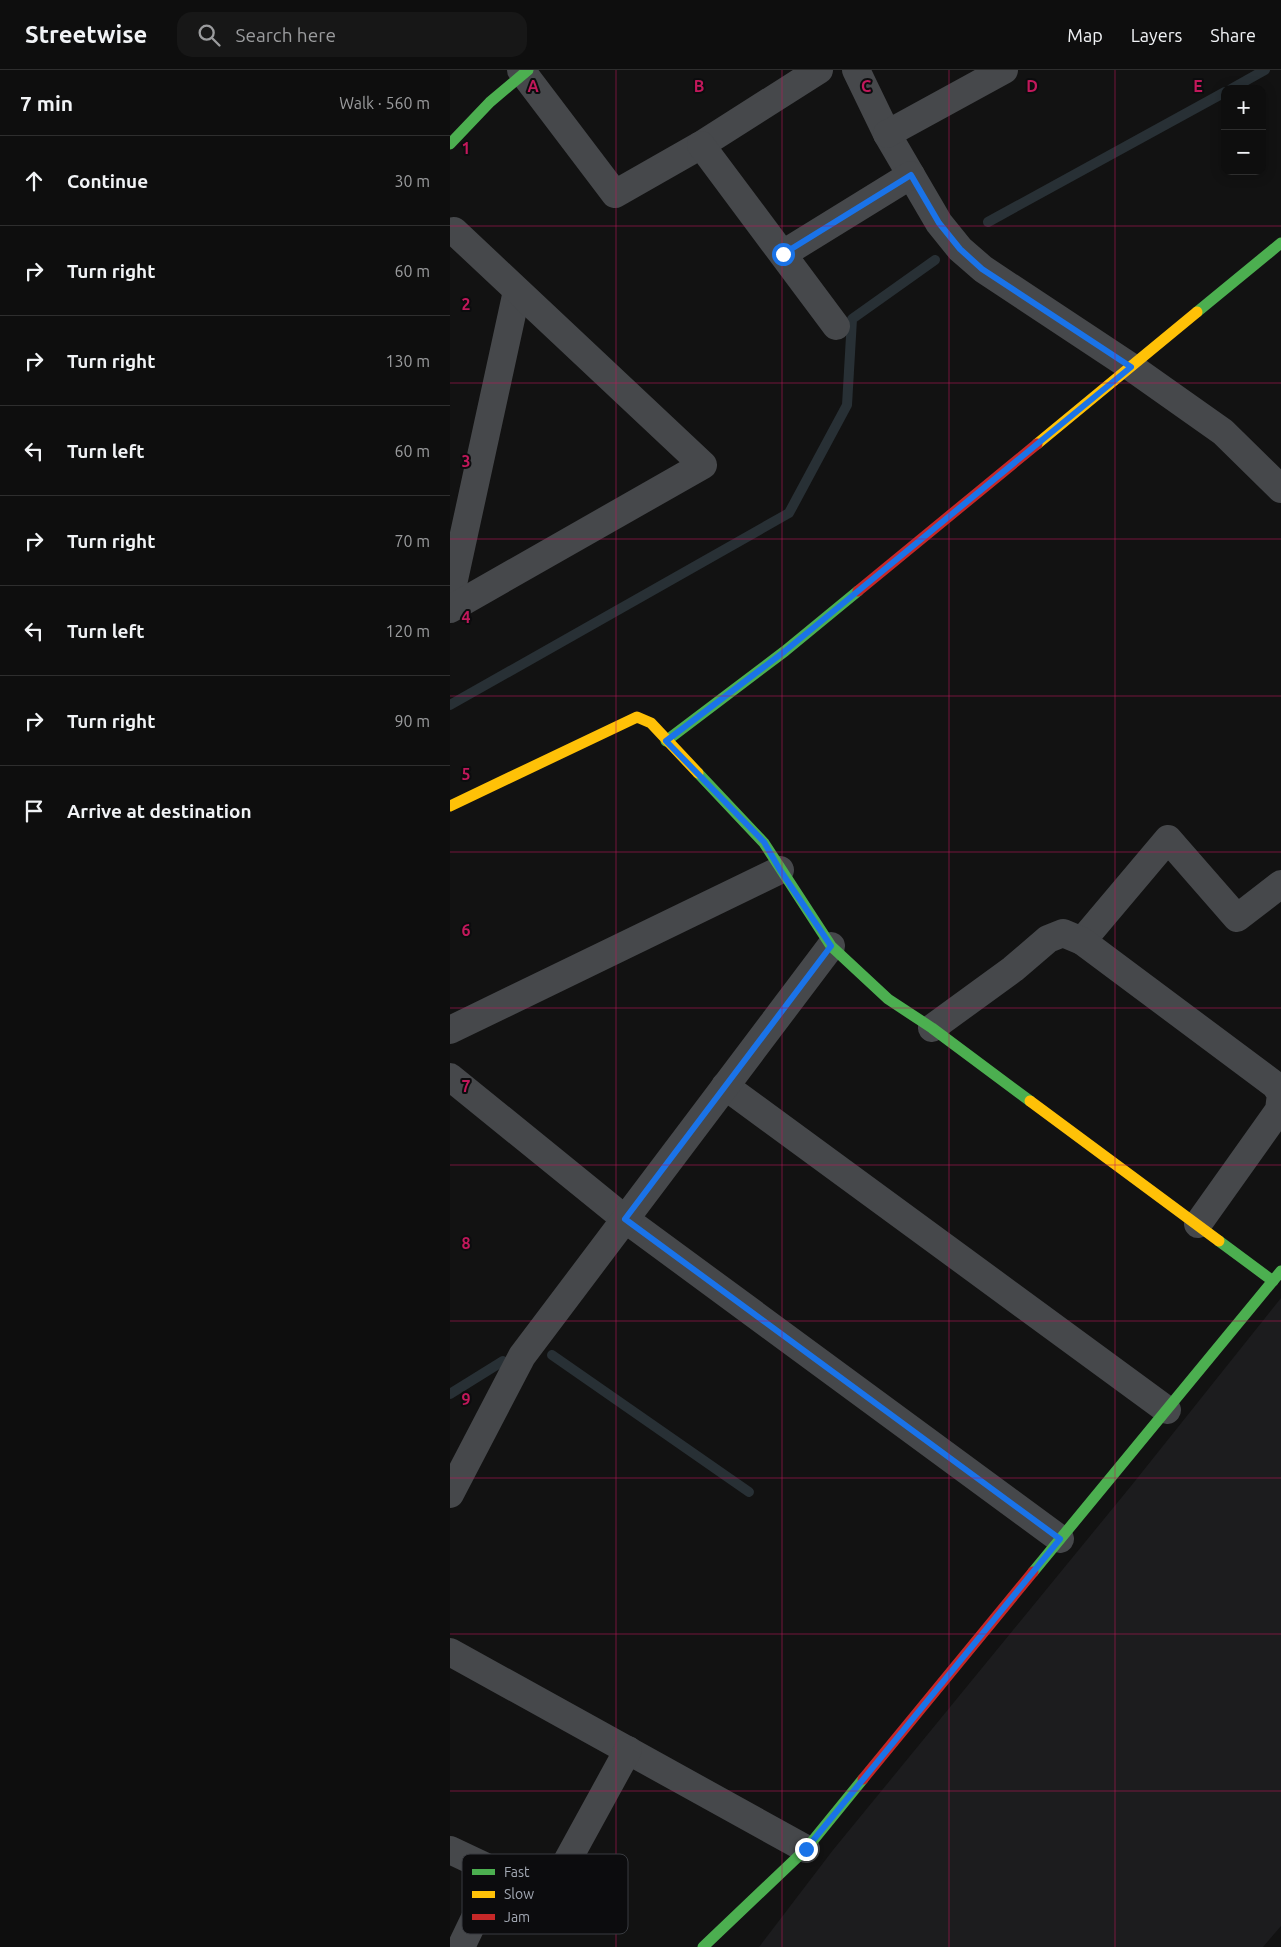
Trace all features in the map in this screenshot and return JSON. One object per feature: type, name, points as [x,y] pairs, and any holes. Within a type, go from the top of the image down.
[{"type":"street","points":[[450,144],[490,102],[524,71],[615,194],[701,145],[819,70]]},
{"type":"street","points":[[856,70],[887,134],[939,223],[960,249],[982,269],[1131,367],[1223,432],[1281,489]]},
{"type":"street","points":[[887,134],[1004,70]]},
{"type":"street","points":[[701,145],[836,326]]},
{"type":"street","points":[[783,254],[911,175]]},
{"type":"street","points":[[450,609],[703,466],[454,231]]},
{"type":"street","points":[[666,741],[785,651],[1281,242]]},
{"type":"street","points":[[450,598],[518,291]]},
{"type":"street","points":[[450,806],[637,717],[651,724],[764,842],[780,870],[831,946],[888,999],[932,1028],[1273,1281]]},
{"type":"street","points":[[1082,941],[1168,839],[1237,918],[1281,884]]},
{"type":"street","points":[[450,1030],[780,870]]},
{"type":"street","points":[[932,1028],[1013,969],[1048,939],[1063,933],[1082,941],[1275,1085],[1281,1094],[1279,1110],[1198,1224]]},
{"type":"street","points":[[450,1494],[522,1356],[831,946]]},
{"type":"street","points":[[450,1077],[625,1219],[1060,1539]]},
{"type":"street","points":[[725,1086],[1166,1410]]},
{"type":"street","points":[[703,1947],[806,1849],[1281,1271]]},
{"type":"street","points":[[450,1652],[806,1849]]},
{"type":"street","points":[[571,1854],[628,1750]]},
{"type":"street","points":[[450,1850],[462,1856]]},
{"type":"street","points":[[461,1947],[467,1934]]},
{"type":"shaded area","points":[[1281,1298],[1281,1926],[1263,1947],[759,1947],[833,1850],[1131,1486]]},
{"type":"waterway","points":[[1238,85],[1265,70]]},
{"type":"waterway","points":[[988,222],[1221,94]]},
{"type":"waterway","points":[[450,705],[789,513],[847,405],[852,319],[935,260]]},
{"type":"waterway","points":[[552,1355],[749,1492]]},
{"type":"waterway","points":[[450,1394],[503,1361]]},
{"type":"traffic: fast","points":[[450,144],[490,102],[528,70]]},
{"type":"traffic: fast","points":[[1197,312],[1281,243]]},
{"type":"traffic: fast","points":[[666,741],[785,651],[858,591]]},
{"type":"traffic: fast","points":[[698,773],[764,843],[831,946],[888,999],[932,1028],[1030,1101]]},
{"type":"traffic: fast","points":[[1219,1241],[1273,1281]]},
{"type":"traffic: fast","points":[[1033,1572],[1281,1271]]},
{"type":"traffic: fast","points":[[703,1947],[806,1849],[863,1779]]},
{"type":"traffic: slow","points":[[1037,444],[1197,312]]},
{"type":"traffic: slow","points":[[450,806],[637,717],[651,723],[698,773]]},
{"type":"traffic: slow","points":[[1030,1101],[1219,1241]]},
{"type":"traffic: jam","points":[[858,591],[1037,444]]},
{"type":"traffic: jam","points":[[863,1779],[1033,1572]]},
{"type":"route","points":[[783,254],[911,175],[939,223],[960,249],[982,269],[1131,367],[785,651],[666,741],[764,842],[780,870],[831,946],[625,1219],[1060,1539],[806,1849]]}]
